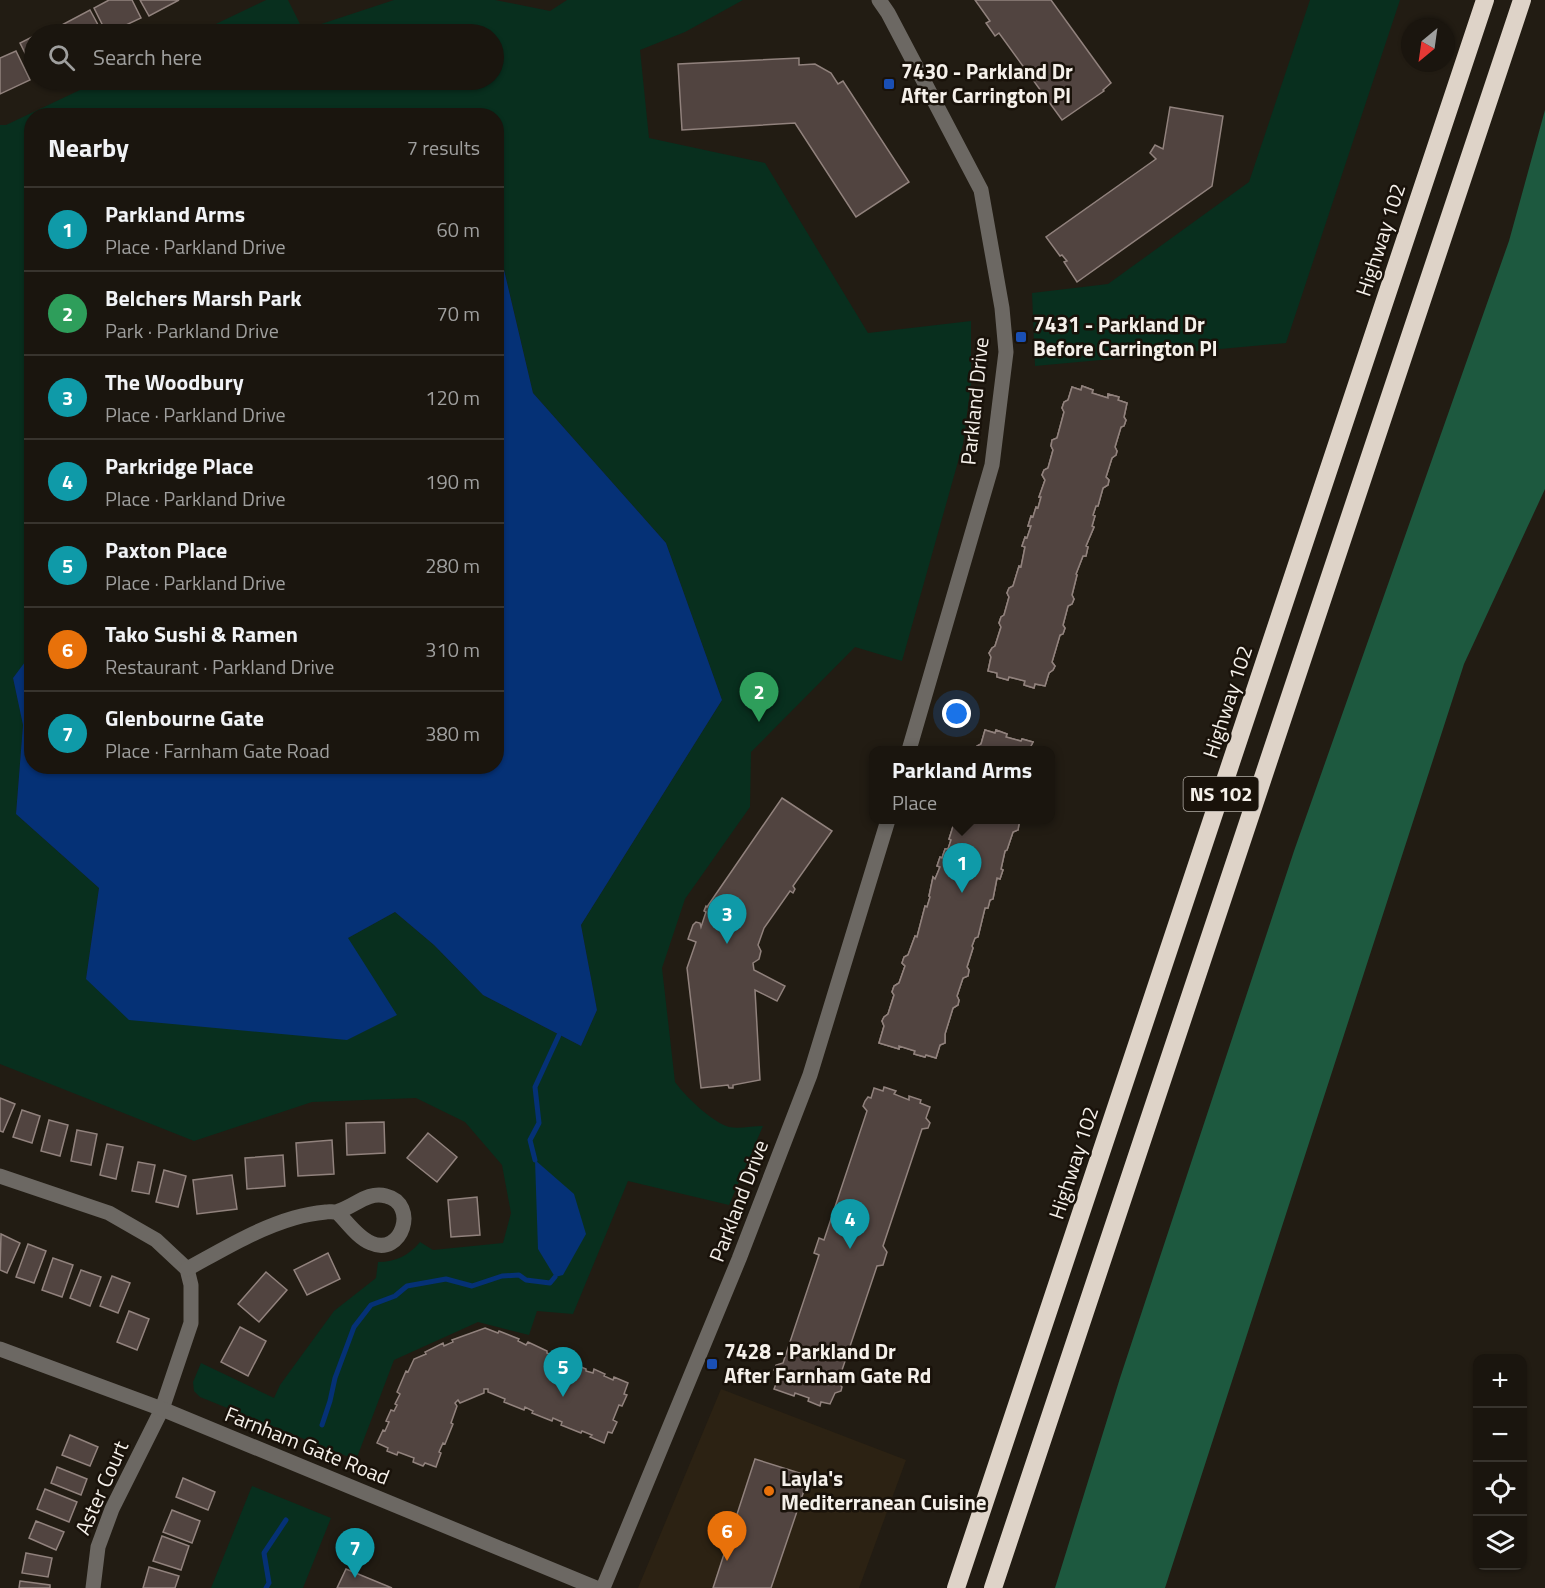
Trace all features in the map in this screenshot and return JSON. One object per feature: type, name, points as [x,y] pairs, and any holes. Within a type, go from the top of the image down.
[{"type":"highway","name":"Highway 102","points":[[956,1588],[1485,0]]},
{"type":"highway","name":"NS 102","points":[[993,1588],[1521,0]]},
{"type":"street","name":"Parkland Drive","points":[[879,0],[939,107],[981,190],[1002,308],[1006,352],[992,465],[910,746]]},
{"type":"street","name":"Parkland Drive","points":[[603,1588],[739,1259],[806,1086],[886,824]]},
{"type":"street","points":[[0,1176],[109,1213],[156,1240],[187,1269],[255,1232],[295,1218],[337,1212]]},
{"type":"street","name":"Aster Court","points":[[93,1588],[98,1547],[112,1509],[162,1409],[191,1323],[191,1285],[187,1269]]},
{"type":"street","name":"Farnham Gate Road","points":[[0,1349],[162,1409],[596,1588]]},
{"type":"shaded area","points":[[721,1389],[906,1460],[859,1588],[638,1588]]},
{"type":"green space","points":[[266,0],[288,0],[300,24],[216,24]]},
{"type":"green space","points":[[394,0],[495,0],[550,11],[567,0],[743,0],[685,32],[640,50],[649,138],[765,163],[868,333],[971,321],[971,384],[963,444],[902,661],[855,647],[751,752],[750,807],[685,899],[662,968],[675,1082],[699,1108],[722,1124],[733,1128],[763,1126],[729,1205],[628,1181],[573,1314],[537,1311],[529,1335],[478,1322],[394,1360],[356,1460],[200,1397],[194,1391],[193,1382],[201,1363],[274,1398],[280,1385],[334,1311],[376,1278],[378,1262],[401,1257],[420,1242],[433,1250],[503,1243],[511,1213],[502,1165],[465,1122],[416,1098],[312,1102],[194,1141],[0,1064],[0,125],[6,125],[24,116],[24,664],[13,678],[23,725],[16,814],[99,888],[86,979],[348,938],[395,912],[434,945],[483,995],[581,1046],[597,1010],[581,925],[722,700],[666,543],[533,393],[504,269],[504,108],[42,108],[80,90],[504,90],[504,24],[321,24]]},
{"type":"green space","points":[[1310,0],[1400,0],[1286,343],[1035,366],[1032,293],[1108,284],[1249,182]]},
{"type":"green space","points":[[1545,110],[1545,489],[1464,664],[1165,1588],[1055,1588],[1120,1378],[1294,851],[1509,241]]},
{"type":"green space","points":[[252,1486],[331,1518],[303,1588],[211,1588]]},
{"type":"water","points":[[504,270],[533,393],[666,543],[722,700],[581,925],[597,1010],[581,1046],[483,995],[434,945],[395,912],[348,938],[397,1015],[347,1040],[129,1020],[86,979],[99,888],[16,814],[23,725],[13,678],[24,663],[24,774],[504,774]]},
{"type":"water","points":[[535,1160],[574,1194],[586,1234],[563,1275],[555,1277],[538,1249]]},
{"type":"building","points":[[109,0],[132,0],[141,18],[128,24],[102,24],[94,8]]},
{"type":"building","points":[[140,0],[179,0],[149,16]]},
{"type":"building","points":[[975,0],[1051,0],[1111,83],[1104,91],[1062,120],[999,33],[995,36],[986,23],[990,21]]},
{"type":"building","points":[[90,10],[98,24],[64,24]]},
{"type":"building","points":[[16,51],[24,68],[24,83],[0,94],[0,58]]},
{"type":"building","points":[[799,58],[799,65],[815,64],[831,73],[838,84],[843,81],[909,182],[856,217],[795,123],[682,130],[678,64]]},
{"type":"building","points":[[1170,107],[1223,116],[1212,186],[1077,282],[1064,262],[1067,261],[1062,255],[1060,256],[1046,237],[1156,159],[1150,153],[1155,145],[1163,149]]},
{"type":"building","points":[[1082,386],[1093,390],[1092,393],[1108,398],[1108,394],[1119,397],[1118,400],[1127,403],[1124,417],[1126,420],[1124,426],[1121,427],[1115,447],[1116,455],[1112,458],[1106,477],[1109,480],[1108,485],[1103,488],[1093,515],[1095,516],[1092,526],[1094,527],[1086,546],[1088,547],[1086,556],[1083,556],[1076,574],[1072,595],[1074,599],[1068,606],[1063,625],[1065,628],[1063,634],[1060,635],[1052,662],[1055,666],[1049,673],[1045,686],[1035,684],[1034,688],[1024,685],[1025,681],[1009,677],[1008,680],[997,677],[997,673],[988,671],[991,657],[989,653],[995,646],[1001,627],[999,623],[1009,597],[1007,593],[1013,586],[1019,566],[1021,567],[1025,547],[1022,546],[1031,526],[1028,526],[1031,516],[1033,517],[1036,507],[1038,508],[1045,480],[1042,475],[1048,468],[1053,450],[1052,440],[1057,438],[1064,412],[1062,408],[1064,402],[1068,400],[1072,387],[1081,390]]},
{"type":"building","points":[[1082,386],[1093,390],[1092,393],[1108,398],[1108,394],[1119,397],[1118,400],[1127,403],[1124,417],[1126,420],[1124,426],[1121,427],[1115,447],[1116,455],[1112,458],[1106,477],[1109,480],[1108,485],[1103,488],[1093,515],[1095,516],[1092,526],[1094,527],[1086,546],[1088,547],[1086,556],[1083,556],[1076,574],[1072,595],[1074,599],[1068,606],[1063,625],[1065,628],[1063,634],[1060,635],[1052,662],[1055,666],[1049,673],[1045,686],[1035,684],[1034,688],[1024,685],[1025,681],[1009,677],[1008,680],[997,677],[997,673],[988,671],[991,657],[989,653],[995,646],[1001,627],[999,623],[1009,597],[1007,593],[1013,586],[1019,566],[1021,567],[1025,547],[1022,546],[1031,526],[1028,526],[1031,516],[1033,517],[1036,507],[1038,508],[1045,480],[1042,475],[1048,468],[1053,450],[1052,440],[1057,438],[1064,412],[1062,408],[1064,402],[1068,400],[1072,387],[1081,390]]},
{"type":"building","points":[[985,730],[995,733],[996,730],[1007,734],[1006,737],[1033,742],[1031,746],[977,746],[981,744]]},
{"type":"building","points":[[985,730],[995,733],[996,730],[1007,734],[1006,737],[1033,742],[1031,746],[977,746],[981,744]]},
{"type":"building","points":[[782,798],[832,831],[793,886],[795,889],[793,893],[790,891],[764,928],[758,945],[761,951],[759,959],[753,963],[754,970],[785,986],[777,1001],[755,990],[760,1080],[733,1085],[733,1088],[729,1088],[728,1085],[701,1088],[687,968],[696,942],[688,939],[696,922],[700,923],[701,927],[706,906]]},
{"type":"building","points":[[954,824],[1019,824],[1018,830],[1013,832],[1005,851],[1000,879],[997,878],[993,899],[990,900],[988,908],[985,908],[978,937],[975,938],[972,946],[967,967],[968,976],[963,978],[957,996],[958,1005],[953,1008],[945,1034],[945,1043],[940,1045],[936,1058],[914,1054],[915,1051],[899,1046],[899,1049],[879,1043],[884,1026],[882,1021],[888,1014],[894,995],[892,992],[894,986],[899,983],[905,966],[902,963],[904,957],[908,955],[915,936],[917,937],[925,906],[927,907],[930,897],[933,877],[935,879],[940,867],[937,866],[940,857],[942,858],[945,849],[948,849],[951,840],[949,839]]},
{"type":"building","points":[[954,824],[1019,824],[1018,830],[1013,832],[1005,851],[1000,879],[997,878],[993,899],[990,900],[988,908],[985,908],[978,937],[975,938],[972,946],[967,967],[968,976],[963,978],[957,996],[958,1005],[953,1008],[945,1034],[945,1043],[940,1045],[936,1058],[914,1054],[915,1051],[899,1046],[899,1049],[879,1043],[884,1026],[882,1021],[888,1014],[894,995],[892,992],[894,986],[899,983],[905,966],[902,963],[904,957],[908,955],[915,936],[917,937],[925,906],[927,907],[930,897],[933,877],[935,879],[940,867],[937,866],[940,857],[942,858],[945,849],[948,849],[951,840],[949,839]]},
{"type":"building","points":[[884,1087],[896,1091],[894,1094],[909,1100],[909,1096],[921,1100],[920,1103],[930,1107],[926,1118],[930,1123],[928,1128],[922,1129],[883,1246],[887,1252],[883,1265],[877,1266],[838,1382],[842,1387],[841,1391],[835,1393],[830,1404],[821,1402],[820,1406],[808,1401],[809,1398],[774,1389],[779,1376],[774,1370],[776,1365],[783,1363],[819,1255],[814,1253],[819,1238],[824,1240],[867,1111],[863,1106],[868,1097],[871,1098],[874,1088],[883,1091]]},
{"type":"building","points":[[0,1098],[15,1104],[3,1132],[0,1131]]},
{"type":"building","points":[[22,1110],[40,1116],[32,1143],[13,1137]]},
{"type":"building","points":[[49,1120],[68,1125],[60,1156],[41,1151]]},
{"type":"building","points":[[384,1122],[385,1153],[347,1155],[346,1123]]},
{"type":"building","points":[[77,1130],[97,1134],[91,1165],[71,1161]]},
{"type":"building","points":[[428,1133],[457,1157],[437,1182],[407,1158]]},
{"type":"building","points":[[332,1140],[334,1174],[298,1176],[296,1143]]},
{"type":"building","points":[[107,1144],[123,1147],[116,1179],[100,1175]]},
{"type":"building","points":[[283,1155],[285,1186],[247,1189],[245,1158]]},
{"type":"building","points":[[138,1162],[155,1165],[149,1194],[132,1191]]},
{"type":"building","points":[[164,1170],[186,1176],[178,1207],[156,1202]]},
{"type":"building","points":[[232,1175],[237,1209],[197,1214],[193,1180]]},
{"type":"building","points":[[477,1197],[480,1235],[451,1237],[448,1200]]},
{"type":"building","points":[[1,1234],[20,1243],[7,1273],[0,1270]]},
{"type":"building","points":[[28,1244],[46,1251],[34,1283],[16,1277]]},
{"type":"building","points":[[328,1253],[340,1279],[307,1295],[294,1270]]},
{"type":"building","points":[[53,1258],[73,1265],[62,1297],[42,1290]]},
{"type":"building","points":[[81,1270],[101,1277],[90,1306],[70,1298]]},
{"type":"building","points":[[266,1272],[287,1290],[259,1322],[238,1304]]},
{"type":"building","points":[[112,1276],[130,1283],[118,1313],[100,1306]]},
{"type":"building","points":[[129,1311],[149,1319],[137,1350],[117,1342]]},
{"type":"building","points":[[240,1327],[266,1341],[248,1376],[221,1362]]},
{"type":"building","points":[[485,1328],[519,1339],[518,1341],[526,1345],[528,1342],[555,1357],[556,1354],[577,1362],[576,1365],[586,1371],[593,1373],[594,1369],[613,1380],[614,1377],[628,1383],[624,1394],[627,1395],[622,1406],[619,1405],[613,1420],[617,1422],[612,1433],[608,1432],[604,1443],[590,1437],[592,1435],[561,1425],[562,1422],[553,1418],[552,1421],[532,1413],[533,1411],[525,1407],[524,1410],[504,1402],[505,1399],[484,1389],[484,1393],[460,1403],[458,1400],[455,1403],[457,1406],[451,1423],[453,1424],[439,1452],[441,1453],[436,1467],[413,1462],[414,1458],[387,1451],[388,1448],[377,1443],[389,1422],[386,1421],[391,1410],[394,1411],[397,1405],[395,1404],[400,1394],[397,1392],[414,1359],[443,1343],[444,1346],[453,1342],[452,1340]]},
{"type":"building","points":[[70,1435],[98,1447],[90,1466],[62,1455]]},
{"type":"building","points":[[755,1459],[809,1476],[771,1588],[713,1588]]},
{"type":"building","points":[[57,1467],[87,1479],[81,1495],[51,1483]]},
{"type":"building","points":[[183,1478],[215,1492],[208,1510],[176,1497]]},
{"type":"building","points":[[45,1489],[77,1502],[69,1522],[37,1509]]},
{"type":"building","points":[[172,1510],[200,1521],[192,1543],[163,1532]]},
{"type":"building","points":[[36,1521],[64,1532],[56,1550],[29,1538]]},
{"type":"building","points":[[162,1536],[189,1546],[181,1570],[153,1561]]},
{"type":"building","points":[[26,1553],[52,1558],[48,1577],[22,1573]]},
{"type":"building","points":[[149,1567],[179,1576],[175,1588],[143,1588]]},
{"type":"building","points":[[346,1569],[392,1588],[337,1588]]},
{"type":"building","points":[[20,1581],[50,1585],[50,1588],[19,1588]]},
{"type":"waterway","points":[[535,1160],[530,1140],[539,1123],[535,1087],[559,1035]]},
{"type":"waterway","points":[[322,1425],[335,1378],[354,1327],[371,1305],[395,1296],[407,1286],[446,1279],[472,1286],[502,1276],[519,1275],[526,1280],[550,1283],[555,1277]]},
{"type":"waterway","points":[[266,1588],[269,1583],[264,1553],[286,1520]]},
{"type":"place","name":"7430 - Parkland Dr After Carrington Pl","points":[[889,84]]},
{"type":"place","name":"7431 - Parkland Dr Before Carrington Pl","points":[[1021,337]]},
{"type":"place","name":"Belchers Marsh Park","points":[[759,722]]},
{"type":"place","name":"Parkland Arms","points":[[962,893]]},
{"type":"place","name":"The Woodbury","points":[[727,944]]},
{"type":"place","name":"Parkridge Place","points":[[850,1249]]},
{"type":"place","name":"7428 - Parkland Dr After Farnham Gate Rd","points":[[712,1364]]},
{"type":"place","name":"Paxton Place","points":[[563,1397]]},
{"type":"place","name":"Layla's Mediterranean Cuisine","points":[[769,1491]]},
{"type":"place","name":"Tako Sushi & Ramen","points":[[727,1561]]},
{"type":"place","name":"Glenbourne Gate","points":[[355,1578]]}]
